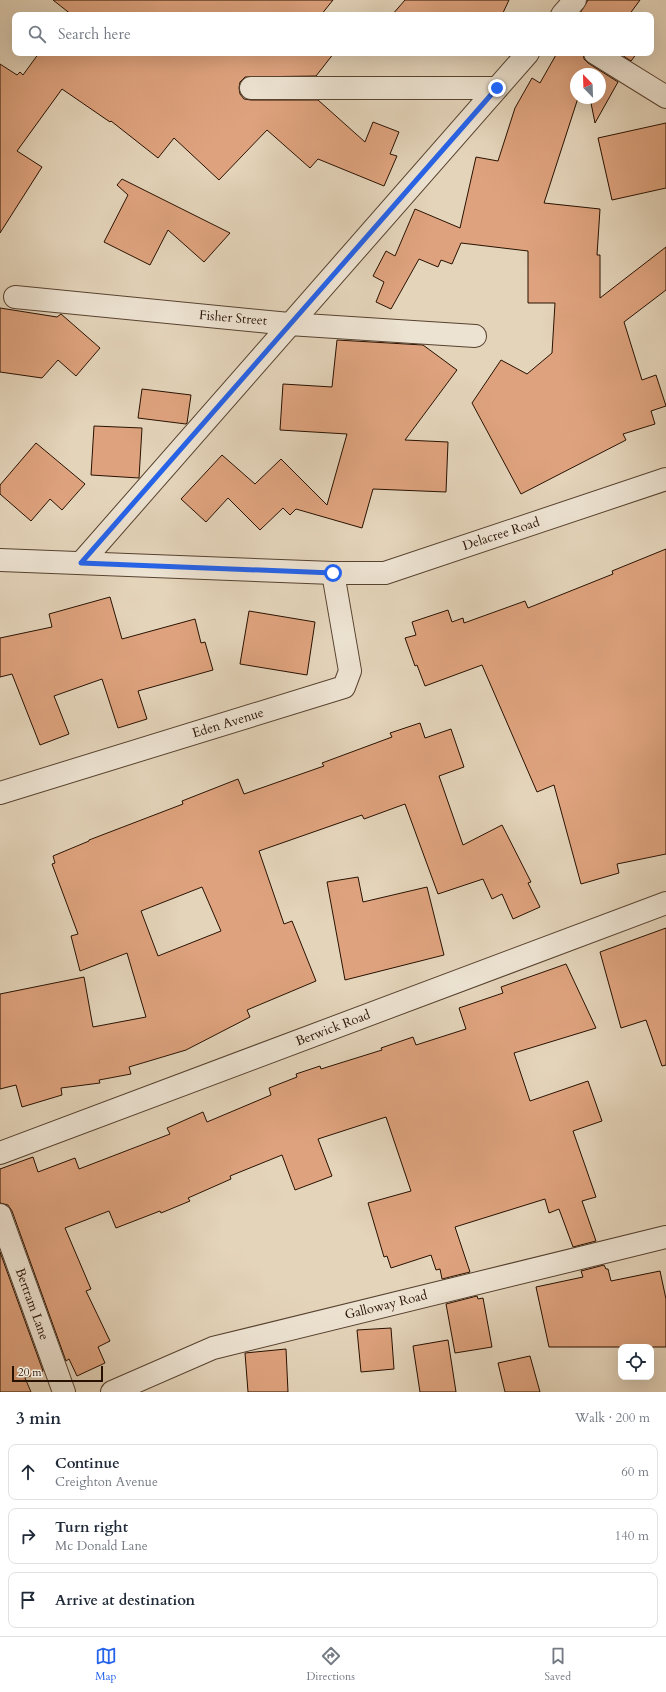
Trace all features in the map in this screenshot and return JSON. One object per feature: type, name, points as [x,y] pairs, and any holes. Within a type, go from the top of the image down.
[{"type":"street","points":[[565,12],[575,0]]},
{"type":"street","points":[[81,563],[525,56]]},
{"type":"street","points":[[600,56],[666,97]]},
{"type":"street","points":[[251,88],[497,88]]},
{"type":"street","name":"Fisher Street","points":[[15,297],[289,324],[475,336]]},
{"type":"street","name":"Delacree Road","points":[[0,560],[333,573],[385,573],[666,479]]},
{"type":"street","name":"Eden Avenue","points":[[0,793],[344,687],[350,671],[333,573]]},
{"type":"street","name":"Berwick Road","points":[[0,1153],[666,903]]},
{"type":"street","name":"Bertram Lane","points":[[0,1215],[64,1392]]},
{"type":"street","name":"Galloway Road","points":[[112,1392],[213,1348],[666,1237]]},
{"type":"building","points":[[53,0],[333,0],[323,12],[68,12]]},
{"type":"building","points":[[405,0],[509,0],[503,12],[395,12]]},
{"type":"building","points":[[588,0],[640,0],[631,12],[581,12]]},
{"type":"building","points":[[37,56],[332,56],[316,76],[245,77],[240,82],[240,94],[244,99],[251,100],[318,100],[365,142],[373,122],[399,132],[390,154],[397,156],[384,186],[318,159],[310,168],[267,130],[219,180],[174,138],[158,158],[111,121],[110,122],[62,89],[17,151],[42,167],[0,233],[0,64],[17,75],[20,72],[23,75]]},
{"type":"building","points":[[555,56],[584,56],[584,59],[588,63],[596,68],[570,68],[570,104],[576,104],[544,203],[600,209],[597,255],[600,255],[600,298],[666,247],[666,290],[624,322],[642,380],[656,375],[666,406],[651,411],[655,424],[623,434],[626,440],[521,494],[472,403],[501,360],[527,374],[552,353],[555,303],[528,303],[528,251],[461,243],[452,264],[441,260],[438,267],[419,259],[391,309],[376,302],[384,282],[373,276],[386,251],[395,256],[415,209],[460,228],[476,157],[498,161],[515,108],[532,78],[540,83]]},
{"type":"building","points":[[624,56],[635,56],[631,61]]},
{"type":"building","points":[[606,74],[618,82],[606,103]]},
{"type":"building","points":[[591,104],[606,104],[595,123]]},
{"type":"building","points":[[666,123],[666,188],[612,200],[598,138]]},
{"type":"building","points":[[122,179],[230,233],[204,262],[168,230],[150,265],[104,242],[128,195],[117,185]]},
{"type":"building","points":[[0,308],[57,317],[61,314],[100,348],[76,376],[58,360],[42,378],[0,372]]},
{"type":"building","points":[[337,340],[423,345],[457,370],[405,440],[448,442],[446,492],[373,489],[362,528],[296,509],[290,515],[283,508],[260,530],[228,498],[206,522],[181,499],[222,455],[255,484],[281,459],[327,505],[347,434],[280,430],[283,384],[332,387]]},
{"type":"building","points":[[142,389],[191,395],[187,423],[138,418]]},
{"type":"building","points":[[94,426],[142,428],[139,478],[91,475]]},
{"type":"building","points":[[36,443],[85,484],[62,510],[50,499],[31,521],[0,494],[0,485]]},
{"type":"building","points":[[666,549],[666,854],[617,864],[619,873],[581,884],[554,785],[537,792],[482,665],[425,686],[417,665],[415,666],[405,638],[416,635],[412,622],[448,610],[452,622],[463,618],[464,623],[525,601],[528,608],[613,574],[612,571]]},
{"type":"building","points":[[110,597],[122,639],[195,619],[201,643],[205,642],[213,670],[138,691],[147,719],[118,728],[102,679],[54,696],[69,734],[40,745],[12,674],[0,677],[0,638],[52,627],[49,614]]},
{"type":"building","points":[[249,611],[315,622],[307,675],[240,664]]},
{"type":"building","points":[[420,723],[425,738],[451,729],[464,767],[439,776],[463,845],[502,825],[531,882],[528,883],[540,907],[513,919],[502,894],[492,899],[483,879],[438,894],[405,804],[364,819],[362,815],[259,851],[284,924],[292,921],[316,981],[247,1010],[250,1017],[186,1050],[129,1067],[131,1074],[99,1080],[100,1083],[61,1088],[62,1095],[22,1107],[16,1085],[0,1089],[0,994],[84,977],[93,1027],[146,1017],[127,953],[80,971],[71,936],[78,934],[52,864],[55,863],[53,856],[89,840],[183,804],[182,801],[238,779],[244,794],[324,766],[322,763],[392,737],[390,733]],"holes":[[[202,887],[221,931],[158,956],[141,911]]]},
{"type":"building","points":[[358,877],[363,902],[427,887],[444,955],[345,980],[327,882]]},
{"type":"building","points":[[666,928],[666,1065],[662,1066],[646,1020],[621,1028],[600,952]]},
{"type":"building","points":[[566,964],[596,1028],[514,1053],[530,1101],[588,1081],[602,1121],[573,1131],[596,1197],[582,1201],[596,1241],[573,1247],[559,1209],[549,1213],[545,1199],[455,1227],[470,1272],[442,1279],[440,1269],[436,1270],[431,1255],[391,1268],[387,1256],[384,1257],[368,1203],[411,1191],[386,1117],[318,1139],[332,1176],[295,1190],[282,1155],[230,1176],[231,1179],[188,1198],[190,1201],[161,1213],[160,1211],[116,1228],[109,1211],[65,1228],[91,1289],[86,1291],[110,1341],[98,1347],[105,1363],[77,1376],[69,1359],[66,1361],[12,1211],[8,1205],[0,1203],[0,1169],[33,1157],[38,1172],[75,1158],[79,1169],[170,1134],[167,1128],[203,1112],[207,1122],[271,1095],[269,1088],[297,1077],[296,1074],[320,1066],[321,1069],[382,1050],[381,1048],[413,1037],[416,1045],[466,1029],[459,1008],[503,993],[501,987]]},
{"type":"building","points":[[0,1252],[43,1371],[25,1378],[31,1392],[0,1392]]},
{"type":"building","points":[[604,1265],[606,1269],[608,1269],[611,1281],[660,1271],[666,1299],[666,1347],[654,1347],[654,1344],[618,1344],[618,1347],[549,1347],[536,1287],[583,1277],[581,1271]]},
{"type":"building","points":[[477,1296],[478,1299],[483,1298],[492,1347],[455,1353],[446,1304]]},
{"type":"building","points":[[391,1328],[394,1369],[361,1372],[357,1330]]},
{"type":"building","points":[[448,1340],[456,1392],[420,1392],[413,1346]]},
{"type":"building","points":[[286,1349],[288,1392],[248,1392],[245,1353]]},
{"type":"building","points":[[530,1356],[540,1392],[505,1392],[498,1363]]},
{"type":"route","points":[[333,573],[81,563],[497,88]]}]
